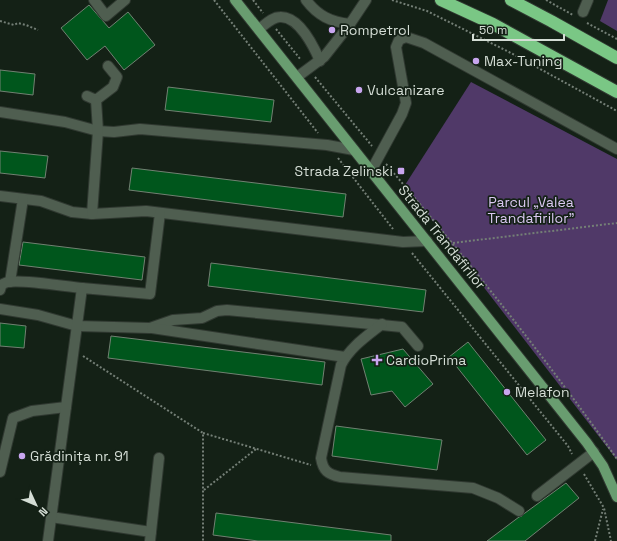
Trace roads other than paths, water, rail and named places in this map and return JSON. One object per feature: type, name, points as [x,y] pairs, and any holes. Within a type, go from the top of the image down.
[{"type":"highway","points":[[441,0],[493,24],[617,92]]},
{"type":"highway","points":[[511,0],[617,58]]},
{"type":"main road","name":"Strada Trandafirilor","points":[[235,0],[594,452],[603,466],[617,497]]},
{"type":"lane","points":[[94,0],[106,16],[126,0]]},
{"type":"lane","points":[[306,0],[325,18],[337,23],[350,24]]},
{"type":"lane","points":[[297,77],[324,58],[366,0]]},
{"type":"lane","points":[[583,12],[588,0]]},
{"type":"lane","points":[[259,29],[274,18],[281,17],[289,19],[308,36],[320,61]]},
{"type":"lane","points":[[371,171],[402,114],[406,103],[396,47],[399,40],[406,37],[424,43],[617,149]]},
{"type":"lane","points":[[92,214],[98,131],[92,98],[113,87],[117,77],[108,66]]},
{"type":"lane","points":[[0,112],[65,122],[98,131],[114,132],[140,129],[327,145],[354,150]]},
{"type":"lane","points":[[0,196],[41,201],[72,212],[92,214],[146,211],[403,242],[427,241]]},
{"type":"lane","points":[[10,282],[23,199]]},
{"type":"lane","points":[[0,290],[2,284],[10,282],[150,294],[160,213]]},
{"type":"lane","points":[[48,541],[82,288]]},
{"type":"lane","points":[[0,310],[38,315],[77,326],[150,328],[345,357]]},
{"type":"lane","points":[[150,328],[173,320],[202,318],[213,312],[227,310],[402,327],[418,346]]},
{"type":"lane","points":[[382,324],[353,348],[345,357],[341,365],[321,458],[324,469],[328,474],[340,477],[473,488],[498,498],[519,511]]},
{"type":"lane","points":[[0,472],[13,418],[32,411],[66,407]]},
{"type":"lane","points":[[537,496],[594,452]]},
{"type":"lane","points":[[51,517],[150,537],[159,458]]},
{"type":"place","name":"Rompetrol","points":[[332,30]]},
{"type":"place","name":"Max-Tuning","points":[[476,61]]},
{"type":"place","name":"Vulcanizare","points":[[359,90]]},
{"type":"place","name":"Strada Zelinski","points":[[401,171]]},
{"type":"place","name":"CardioPrima","points":[[377,360]]},
{"type":"place","name":"Melafon","points":[[507,392]]},
{"type":"place","name":"Grădinița nr. 91","points":[[22,456]]},
{"type":"park label","name":"Parcul „Valea Trandafirilor”","points":[[531,210]]}]
